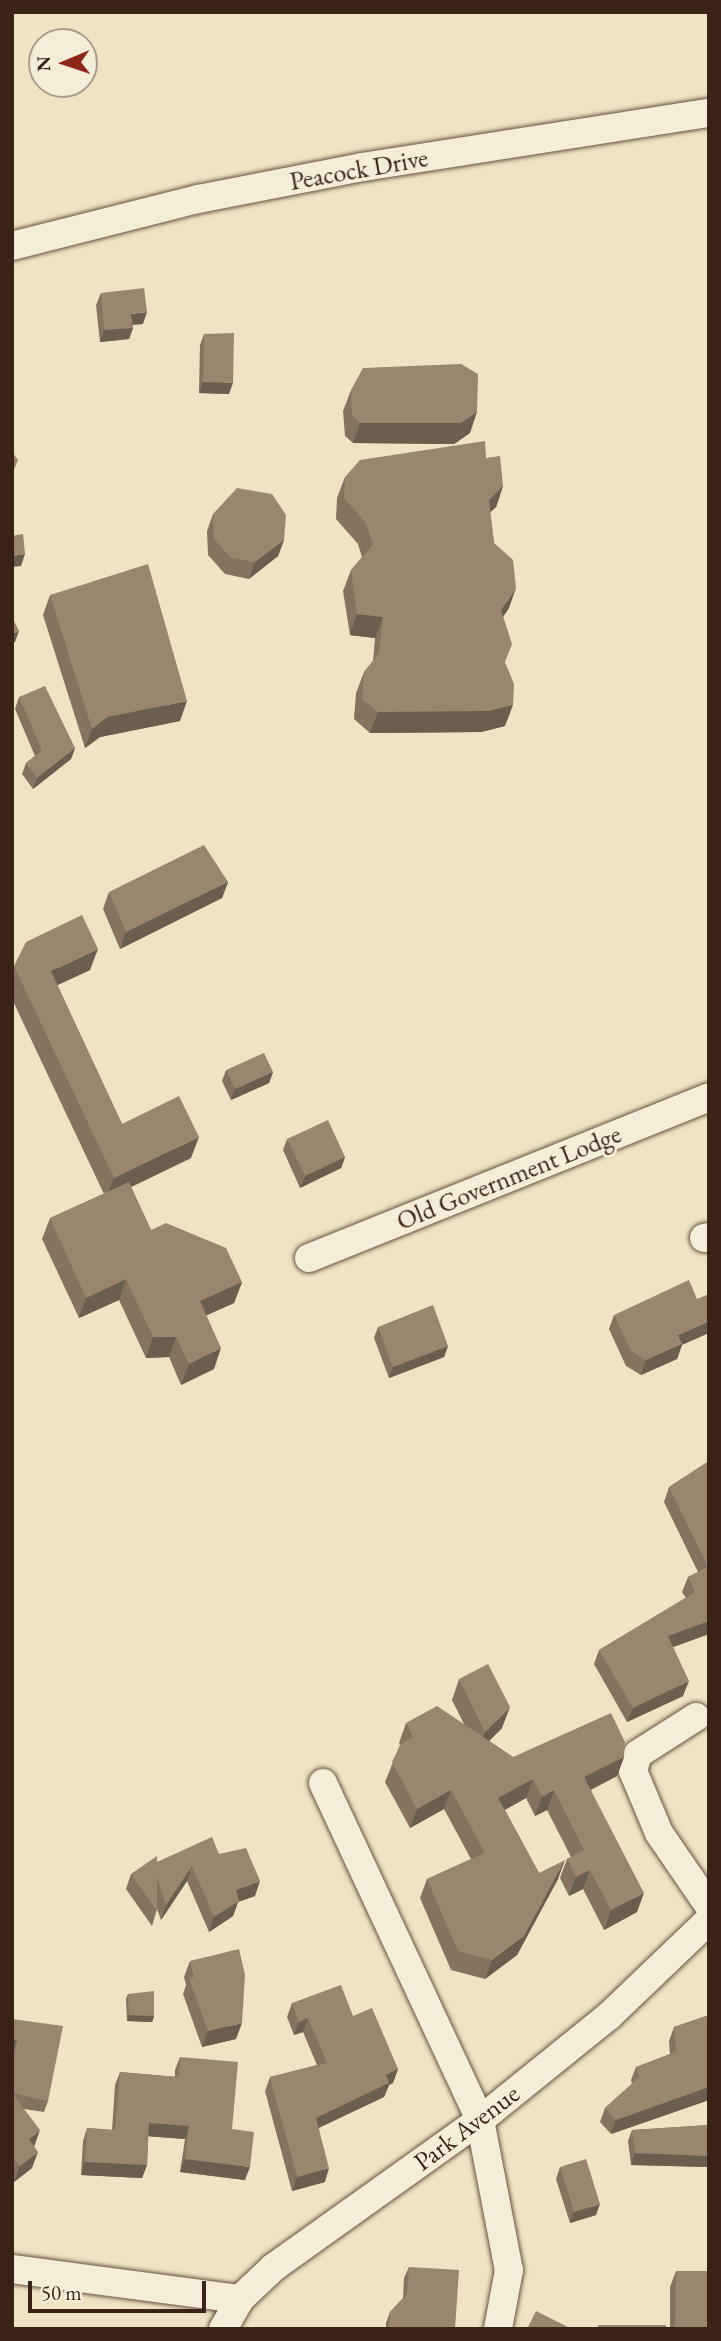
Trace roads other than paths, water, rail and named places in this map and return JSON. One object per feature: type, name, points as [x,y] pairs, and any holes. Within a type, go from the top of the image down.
[{"type":"street","name":"Peacock Drive","points":[[12,246],[337,172],[709,113]]},
{"type":"street","name":"Old Government Lodge","points":[[309,1258],[709,1097]]},
{"type":"street","points":[[696,1717],[638,1754],[633,1771],[659,1833],[709,1906]]},
{"type":"street","points":[[323,1783],[480,2120],[509,2270],[498,2329]]},
{"type":"street","name":"Park Avenue","points":[[223,2329],[240,2299],[274,2267],[480,2120],[609,2016],[709,1920]]},
{"type":"street","points":[[12,2269],[240,2299]]}]
